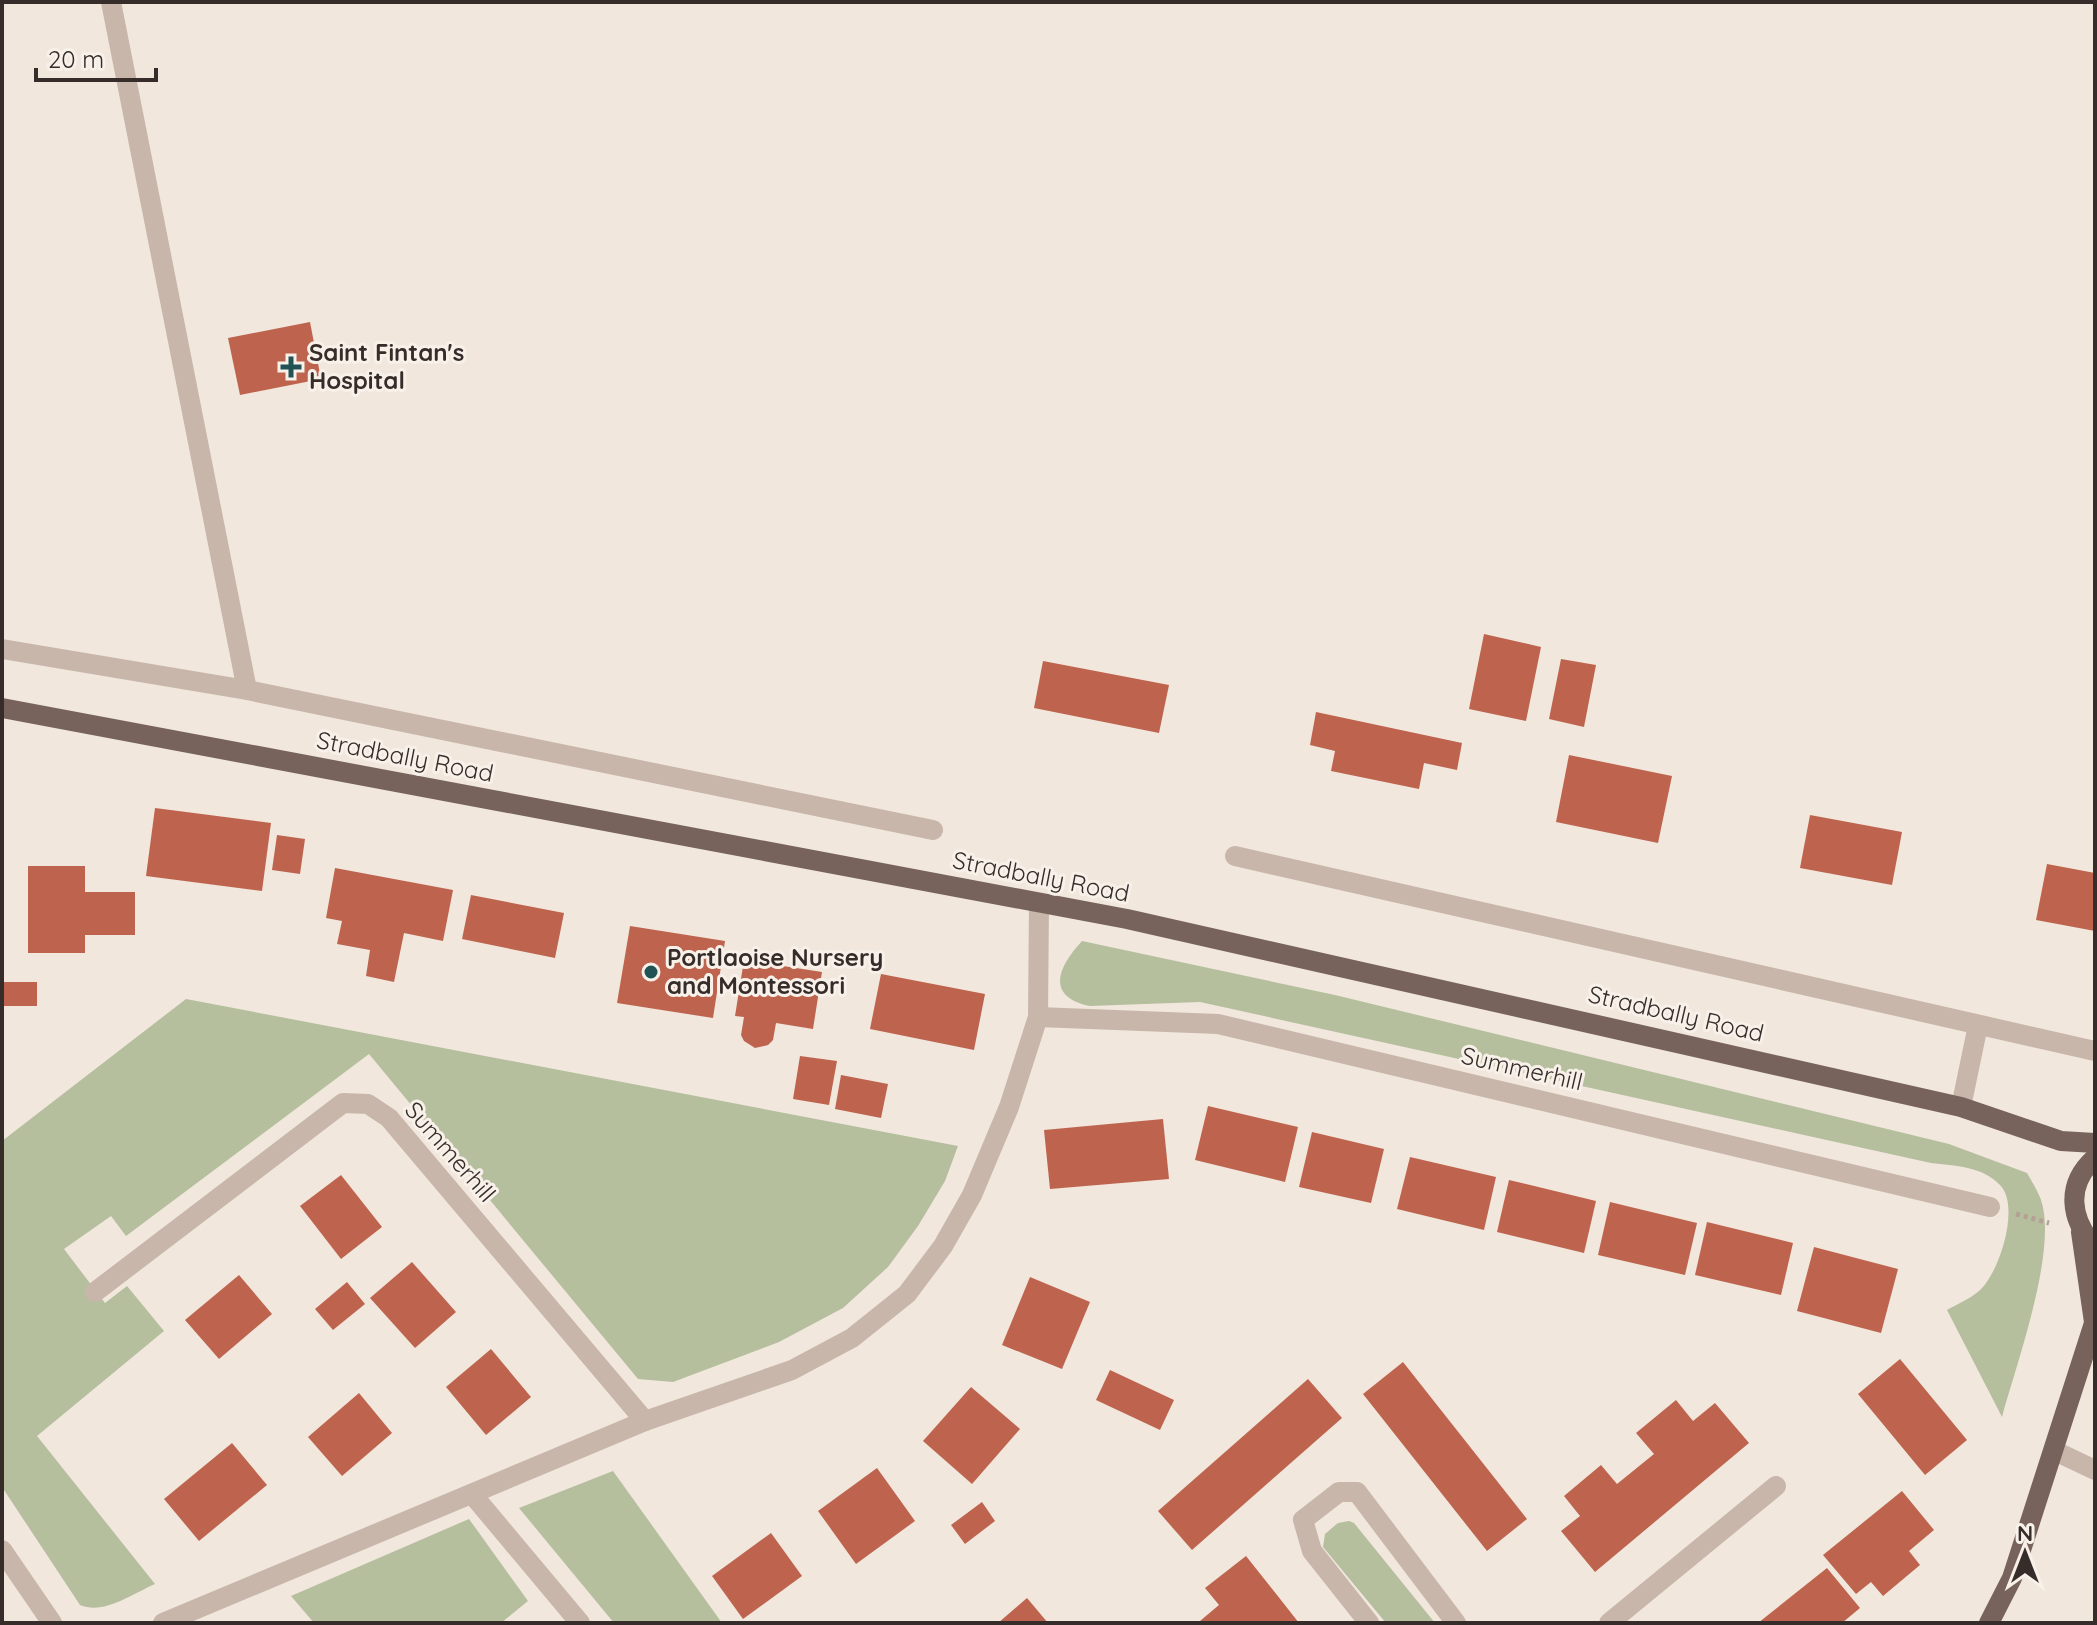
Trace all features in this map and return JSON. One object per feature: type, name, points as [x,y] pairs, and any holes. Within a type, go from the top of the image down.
[{"type":"main road","name":"Stradbally Road","points":[[2,708],[1039,903],[1468,993],[1961,1107],[2061,1141],[2095,1143]]},
{"type":"main road","points":[[1989,1623],[2012,1578],[2094,1321],[2088,1239],[2073,1210],[2074,1188],[2090,1163],[2061,1141]]},
{"type":"street","points":[[111,2],[247,690]]},
{"type":"street","points":[[2,649],[247,690],[933,830]]},
{"type":"street","points":[[1235,856],[2095,1051]]},
{"type":"street","points":[[163,1623],[645,1421],[792,1370],[852,1338],[907,1294],[943,1246],[972,1195],[999,1134],[1038,1017],[1039,903]]},
{"type":"street","name":"Summerhill","points":[[1038,1017],[1218,1024],[1990,1207]]},
{"type":"street","points":[[1961,1107],[1978,1025]]},
{"type":"street","name":"Summerhill","points":[[95,1292],[343,1103],[368,1104],[389,1118],[645,1421]]},
{"type":"street","points":[[2055,1451],[2095,1470]]},
{"type":"street","points":[[1609,1623],[1776,1486]]},
{"type":"street","points":[[1369,1623],[1312,1551],[1303,1520],[1339,1492],[1357,1492],[1456,1623]]},
{"type":"street","points":[[472,1494],[580,1623]]},
{"type":"street","points":[[2,1550],[52,1623]]},
{"type":"path","points":[[1990,1207],[2088,1239]]},
{"type":"green space","points":[[1082,941],[1335,995],[1949,1144],[2027,1173],[2041,1200],[2045,1222],[2044,1248],[2033,1308],[2002,1417],[1947,1310],[1975,1294],[1987,1282],[2005,1240],[2008,1223],[2006,1195],[2000,1185],[1985,1174],[1200,1002],[1090,1006],[1066,995],[1061,988],[1062,970]]},
{"type":"green space","points":[[186,999],[958,1146],[945,1181],[918,1226],[888,1267],[843,1308],[779,1342],[673,1382],[638,1379],[369,1054],[126,1236],[111,1216],[64,1249],[105,1303],[127,1286],[164,1331],[37,1436],[155,1584],[118,1602],[89,1607],[80,1605],[2,1487],[2,1141]]},
{"type":"green space","points":[[613,1471],[722,1623],[614,1623],[519,1508]]},
{"type":"green space","points":[[469,1519],[528,1601],[501,1623],[314,1623],[291,1596]]},
{"type":"green space","points":[[1338,1523],[1354,1523],[1435,1623],[1386,1623],[1323,1547],[1325,1534]]},
{"type":"building","points":[[310,322],[321,379],[240,395],[228,338]]},
{"type":"building","points":[[1484,634],[1541,647],[1526,721],[1469,709]]},
{"type":"building","points":[[1561,659],[1596,665],[1584,727],[1549,719]]},
{"type":"building","points":[[1043,661],[1169,685],[1159,733],[1034,708]]},
{"type":"building","points":[[1316,712],[1462,743],[1457,770],[1424,763],[1419,789],[1331,771],[1335,751],[1310,745]]},
{"type":"building","points":[[1569,755],[1672,776],[1658,843],[1556,822]]},
{"type":"building","points":[[155,808],[271,823],[262,891],[146,876]]},
{"type":"building","points":[[1810,815],[1902,832],[1892,885],[1800,868]]},
{"type":"building","points":[[277,835],[305,839],[300,874],[272,870]]},
{"type":"building","points":[[2047,864],[2095,873],[2095,931],[2036,920]]},
{"type":"building","points":[[28,866],[85,866],[85,892],[135,892],[135,935],[85,935],[85,953],[28,953]]},
{"type":"building","points":[[335,868],[453,890],[443,941],[404,933],[394,982],[366,976],[370,950],[337,944],[342,921],[326,918]]},
{"type":"building","points":[[471,895],[564,913],[555,958],[462,939]]},
{"type":"building","points":[[630,926],[725,941],[713,1018],[617,1003]]},
{"type":"building","points":[[744,960],[822,972],[813,1029],[776,1023],[773,1040],[768,1045],[755,1048],[744,1041],[741,1035],[744,1017],[735,1016]]},
{"type":"building","points":[[881,974],[985,994],[974,1050],[870,1029]]},
{"type":"building","points":[[2,982],[37,982],[37,1006],[2,1006]]},
{"type":"building","points":[[800,1056],[837,1061],[829,1105],[793,1099]]},
{"type":"building","points":[[841,1075],[888,1084],[881,1118],[835,1109]]},
{"type":"building","points":[[1208,1106],[1298,1127],[1285,1182],[1195,1160]]},
{"type":"building","points":[[1163,1119],[1169,1179],[1050,1189],[1044,1130]]},
{"type":"building","points":[[1312,1132],[1384,1149],[1371,1203],[1299,1187]]},
{"type":"building","points":[[1410,1157],[1496,1177],[1484,1230],[1397,1209]]},
{"type":"building","points":[[341,1175],[382,1227],[341,1259],[300,1206]]},
{"type":"building","points":[[1509,1180],[1596,1201],[1584,1253],[1497,1232]]},
{"type":"building","points":[[1610,1202],[1697,1223],[1685,1275],[1598,1255]]},
{"type":"building","points":[[1707,1222],[1793,1243],[1781,1295],[1695,1275]]},
{"type":"building","points":[[1814,1247],[1898,1269],[1881,1333],[1797,1311]]},
{"type":"building","points":[[412,1262],[456,1312],[415,1348],[370,1298]]},
{"type":"building","points":[[239,1275],[272,1314],[219,1359],[185,1320]]},
{"type":"building","points":[[1030,1277],[1090,1302],[1062,1369],[1002,1345]]},
{"type":"building","points":[[347,1282],[365,1304],[333,1330],[315,1309]]},
{"type":"building","points":[[491,1349],[531,1397],[486,1435],[446,1387]]},
{"type":"building","points":[[1900,1359],[1967,1440],[1925,1475],[1858,1394]]},
{"type":"building","points":[[1403,1362],[1527,1519],[1487,1551],[1363,1394]]},
{"type":"building","points":[[1110,1370],[1174,1400],[1160,1430],[1096,1400]]},
{"type":"building","points":[[1308,1379],[1342,1418],[1192,1550],[1158,1511]]},
{"type":"building","points":[[971,1387],[1020,1429],[972,1484],[923,1441]]},
{"type":"building","points":[[359,1393],[392,1433],[342,1476],[308,1437]]},
{"type":"building","points":[[1676,1400],[1693,1421],[1715,1403],[1749,1443],[1595,1572],[1561,1531],[1580,1516],[1564,1496],[1601,1465],[1617,1484],[1654,1454],[1636,1433]]},
{"type":"building","points":[[232,1443],[267,1485],[199,1541],[164,1499]]},
{"type":"building","points":[[877,1468],[915,1521],[856,1564],[818,1511]]},
{"type":"building","points":[[1902,1491],[1934,1530],[1909,1551],[1920,1565],[1883,1596],[1871,1582],[1856,1594],[1823,1555]]},
{"type":"building","points":[[982,1502],[995,1521],[965,1544],[951,1525]]},
{"type":"building","points":[[771,1533],[802,1576],[743,1619],[712,1576]]},
{"type":"building","points":[[1246,1556],[1299,1623],[1200,1621],[1219,1605],[1205,1588]]},
{"type":"building","points":[[1827,1568],[1860,1608],[1842,1623],[1758,1623]]},
{"type":"building","points":[[1027,1598],[1048,1623],[998,1623]]},
{"type":"place","name":"Saint Fintan's Hospital","points":[[291,367]]},
{"type":"place","name":"Portlaoise Nursery and Montessori","points":[[651,972]]}]
